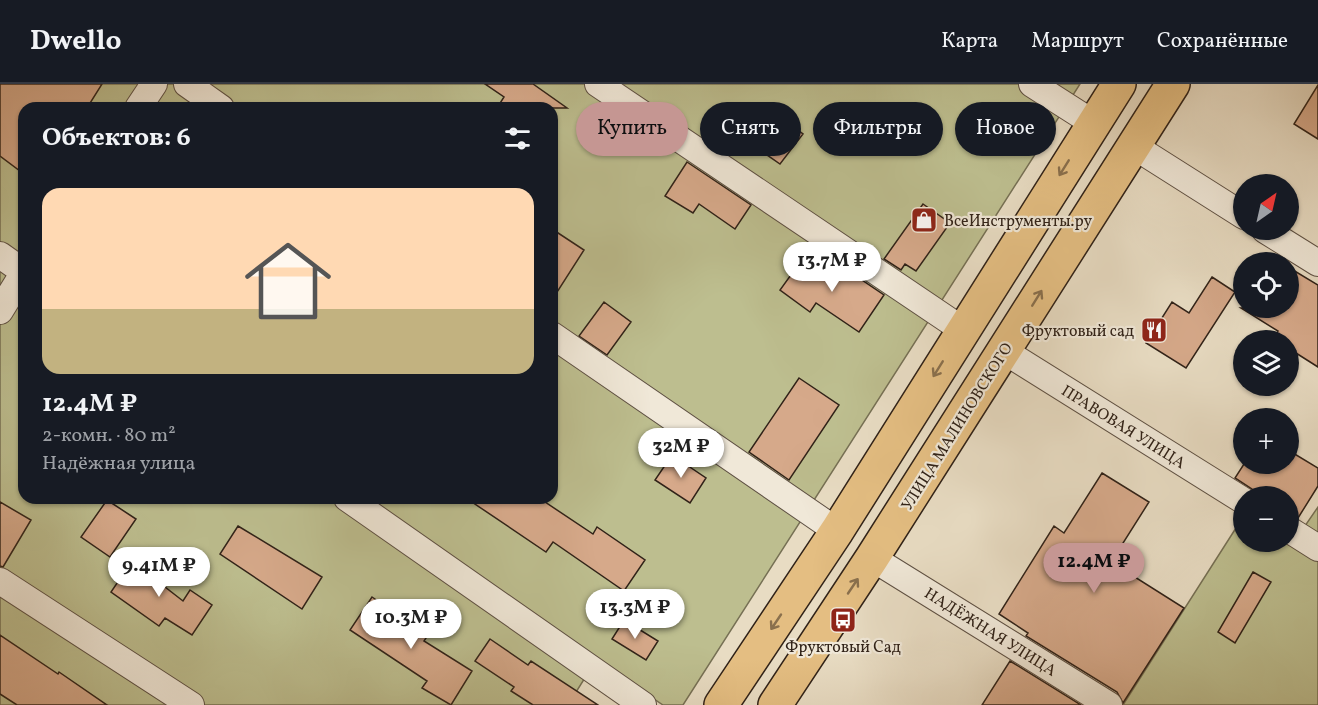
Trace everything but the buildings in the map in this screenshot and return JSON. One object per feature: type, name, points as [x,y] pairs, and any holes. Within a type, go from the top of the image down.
[{"type":"highway","points":[[721,705],[837,531],[1119,84]]},
{"type":"highway","name":"УЛИЦА МАЛИНОВСКОГО","points":[[775,705],[872,558],[1132,145],[1173,84]]},
{"type":"street","points":[[142,102],[154,84]]},
{"type":"street","points":[[186,84],[212,102]]},
{"type":"street","points":[[598,84],[963,330]]},
{"type":"street","points":[[1032,84],[1093,123]]},
{"type":"street","points":[[1132,145],[1233,209]]},
{"type":"street","points":[[1281,240],[1318,263]]},
{"type":"street","points":[[0,255],[18,268]]},
{"type":"street","points":[[0,311],[18,282]]},
{"type":"street","points":[[558,339],[837,531]]},
{"type":"street","name":"ПРАВОВАЯ УЛИЦА","points":[[1004,351],[1233,494]]},
{"type":"street","points":[[356,504],[643,705]]},
{"type":"street","points":[[1299,536],[1318,548]]},
{"type":"street","name":"НАДЁЖНАЯ УЛИЦА","points":[[872,558],[1109,705]]},
{"type":"street","points":[[0,581],[191,705]]},
{"type":"green space","points":[[0,84],[1080,84],[1056,122],[1056,102],[955,102],[955,156],[1034,156],[683,705],[663,705],[596,660],[568,705],[0,705]]},
{"type":"green space","points":[[1318,507],[1318,705],[1123,705],[1233,533],[1233,552],[1299,552],[1299,535]]},
{"type":"place","name":"ВсеИнструменты.ру","points":[[924,220]]},
{"type":"place","name":"Фруктовый сад","points":[[1154,330]]},
{"type":"place","name":"Фруктовый Сад","points":[[843,620]]}]
